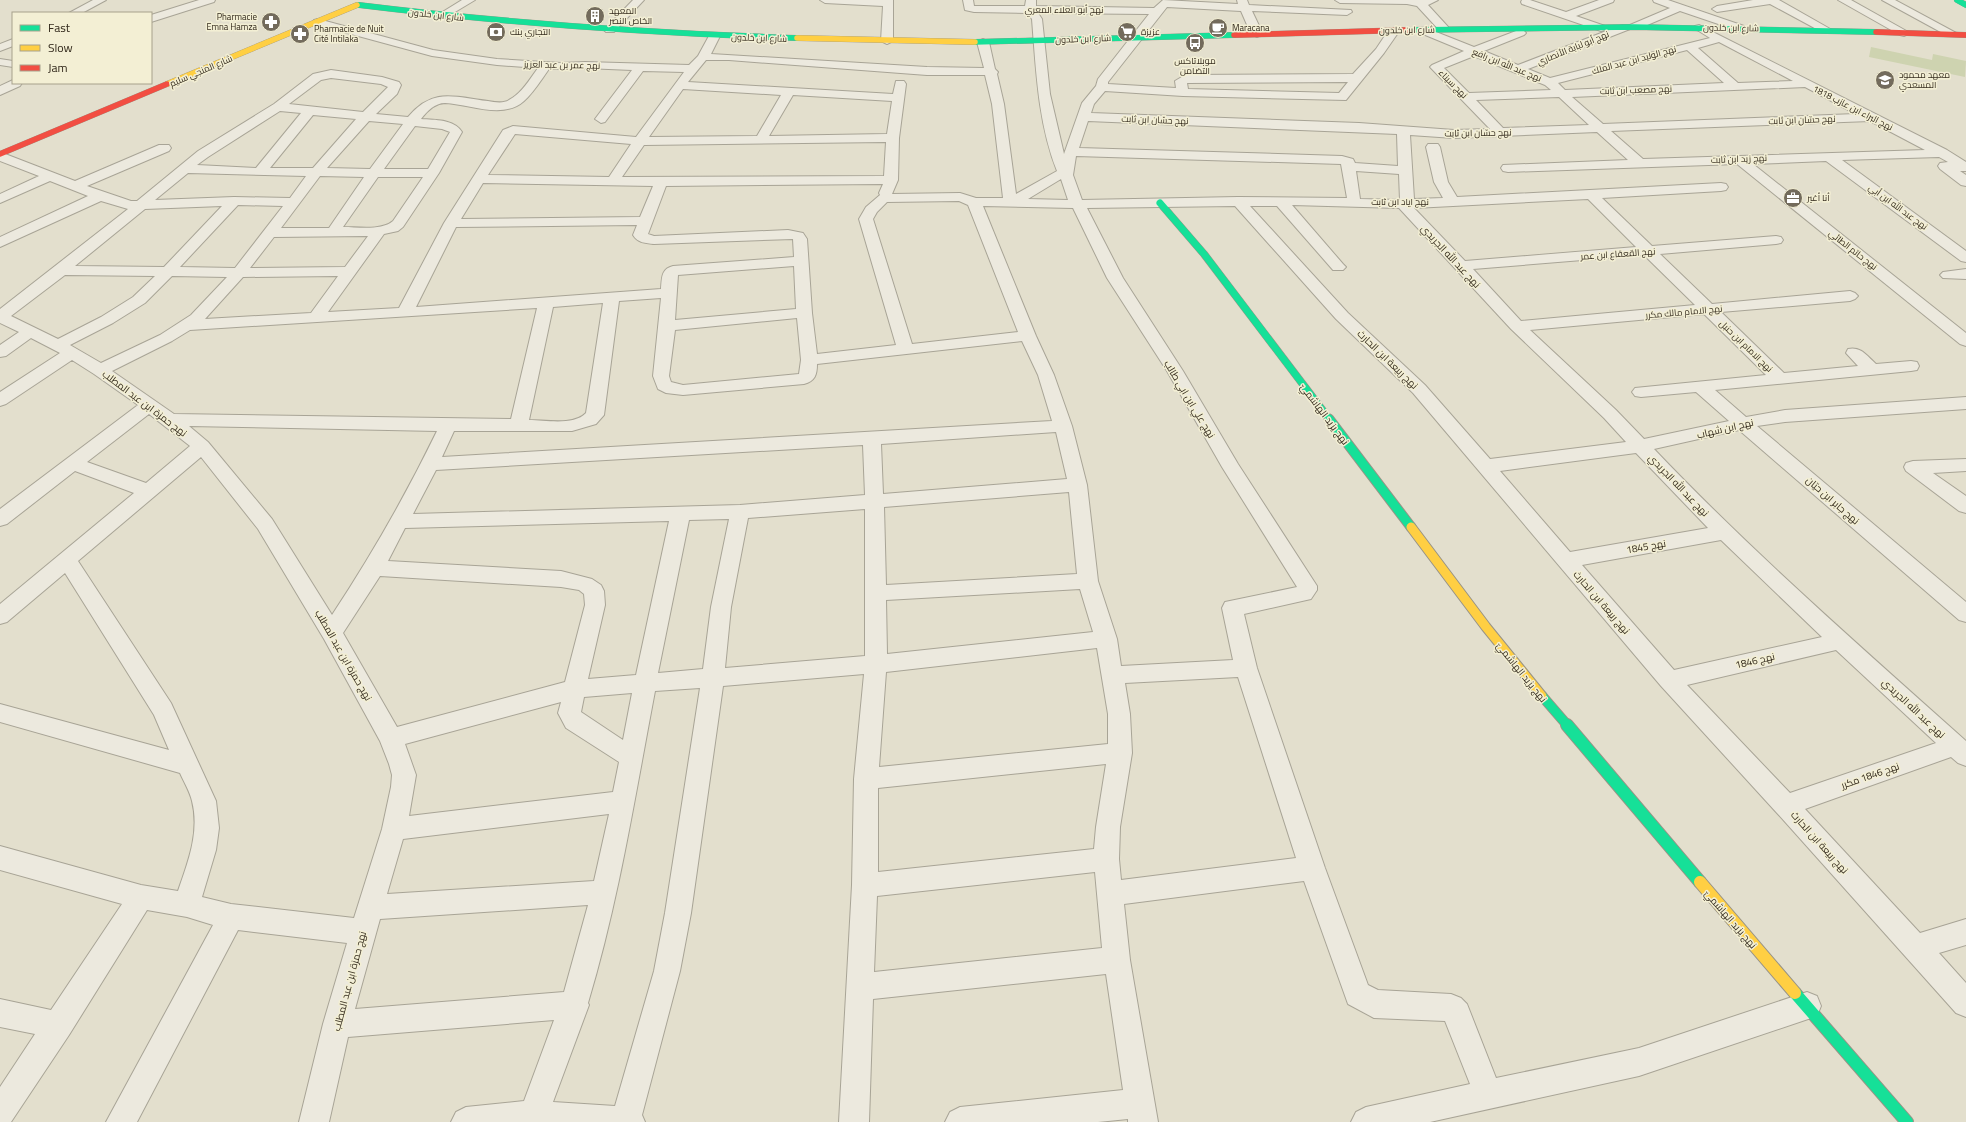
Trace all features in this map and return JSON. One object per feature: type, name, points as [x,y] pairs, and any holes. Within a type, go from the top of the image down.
[{"type":"street","points":[[76,12],[101,0]]},
{"type":"street","points":[[152,19],[210,0]]},
{"type":"street","points":[[353,3],[376,0],[393,10]]},
{"type":"street","points":[[441,16],[470,0]]},
{"type":"street","points":[[610,30],[639,0]]},
{"type":"street","points":[[825,0],[888,1],[887,41]]},
{"type":"street","points":[[1339,0],[1407,1],[1421,4],[1433,0]]},
{"type":"street","points":[[1339,0],[1358,32]]},
{"type":"street","points":[[1530,0],[1526,2],[1600,28]]},
{"type":"street","points":[[1566,16],[1609,0]]},
{"type":"street","points":[[1658,0],[1745,28]]},
{"type":"street","points":[[1745,28],[1713,7],[1772,0],[1826,30]]},
{"type":"street","points":[[1843,0],[1904,33]]},
{"type":"street","points":[[1887,0],[1952,34]]},
{"type":"street","points":[[1957,0],[1966,5]]},
{"type":"street","points":[[353,3],[393,10]]},
{"type":"street","name":"شارع المنجي سليم","points":[[0,155],[318,22],[353,3]]},
{"type":"street","name":"شارع المنجي سليم","points":[[152,82],[353,3]]},
{"type":"street","name":"نهج أبو العلاء المعري","points":[[970,4],[1244,4],[1296,11],[1346,12]]},
{"type":"street","points":[[1244,4],[1257,34]]},
{"type":"street","points":[[1421,4],[1444,29]]},
{"type":"street","name":"نهج علي ابن ابي طالب","points":[[1030,5],[1037,19],[1044,94],[1056,151],[1078,204],[1115,278],[1174,371],[1231,467],[1307,586],[1307,590],[1304,593],[1232,608],[1246,668]]},
{"type":"street","points":[[983,42],[992,72],[998,104],[1011,203],[1066,172],[1068,160],[1088,103],[1102,87],[1102,83],[1164,5]]},
{"type":"street","name":"نهج أبو لبابة الأنصاري","points":[[1520,69],[1681,7]]},
{"type":"street","name":"شارع ابن خلدون","points":[[393,10],[441,16],[610,30],[714,36],[887,41],[983,42],[1394,30],[1630,27],[1745,28],[1966,35]]},
{"type":"street","points":[[1296,11],[1304,33]]},
{"type":"street","name":"نهج عمر بن عبد العزيز","points":[[318,22],[432,53],[497,62],[546,65],[692,69]]},
{"type":"street","name":"نهج البراء ابن عازب 1818","points":[[1699,28],[1942,153],[1965,167]]},
{"type":"street","points":[[1102,87],[1183,92],[1342,96],[1346,94],[1356,78],[1380,51],[1394,30]]},
{"type":"street","name":"نهج عبد الله ابن رافع","points":[[1422,30],[1549,82],[1638,162]]},
{"type":"street","name":"نهج سيناء","points":[[1501,133],[1436,67],[1520,33]]},
{"type":"street","points":[[613,181],[639,140],[692,69],[703,57],[714,36]]},
{"type":"street","name":"نهج الوليد ابن عبد الملك","points":[[1549,82],[1719,39]]},
{"type":"street","points":[[0,40],[12,42]]},
{"type":"street","points":[[0,48],[12,42]]},
{"type":"street","points":[[1689,46],[1734,86]]},
{"type":"street","points":[[703,57],[729,57],[902,69],[992,72]]},
{"type":"street","points":[[333,232],[373,173],[412,122],[430,104],[440,99],[497,107],[513,105],[521,98],[546,65]]},
{"type":"street","points":[[601,119],[640,67]]},
{"type":"street","points":[[902,69],[893,138],[891,180],[883,198],[871,210],[866,219],[905,349]]},
{"type":"street","points":[[0,317],[61,270],[216,145],[278,107],[313,80],[326,74],[382,81],[394,85],[393,92],[365,117],[316,173],[239,273],[208,308],[189,325],[166,338],[100,370]]},
{"type":"street","points":[[1183,92],[1181,81],[1185,79],[1356,78]]},
{"type":"street","points":[[0,91],[14,84]]},
{"type":"street","name":"شارع المنجي سليم","points":[[22,134],[147,84]]},
{"type":"street","name":"نهج مصعب ابن ثابت","points":[[1466,97],[1806,84]]},
{"type":"street","points":[[680,85],[898,98]]},
{"type":"street","points":[[761,139],[789,92]]},
{"type":"street","points":[[269,233],[379,231],[393,228],[398,224],[432,173],[456,132],[450,126],[278,107]]},
{"type":"street","points":[[260,172],[309,111]]},
{"type":"street","name":"نهج حسّان ابن ثابت","points":[[1084,117],[1403,130],[1454,134],[1872,117]]},
{"type":"street","points":[[405,312],[451,223],[508,133],[513,130],[639,140],[893,138]]},
{"type":"street","points":[[1403,130],[1405,204]]},
{"type":"street","points":[[1433,146],[1441,182],[1452,201]]},
{"type":"street","points":[[76,186],[164,148]]},
{"type":"street","points":[[1072,152],[1334,159],[1347,161],[1354,202]]},
{"type":"street","name":"نهج زيد ابن ثابت","points":[[1508,168],[1638,162],[1942,153]]},
{"type":"street","points":[[0,155],[100,196],[130,205],[293,202]]},
{"type":"street","name":"نهج عبد الله ابن أبي","points":[[1829,157],[1966,258]]},
{"type":"street","name":"نهج حاتم الطائي","points":[[1739,159],[1966,340]]},
{"type":"street","points":[[1349,166],[1404,171]]},
{"type":"street","name":"نهج البراء ابن عازب 1818","points":[[1965,167],[1945,166],[1966,182]]},
{"type":"street","points":[[1537,167],[1563,196]]},
{"type":"street","points":[[185,169],[316,173],[432,173]]},
{"type":"street","points":[[0,199],[50,176]]},
{"type":"street","points":[[479,179],[661,182],[891,180]]},
{"type":"street","points":[[661,182],[644,221],[640,235],[644,239],[736,235],[795,235],[800,239],[804,313],[809,360],[809,374],[804,379],[683,390],[672,389],[664,385],[660,376],[667,326],[670,274],[675,270],[801,261]]},
{"type":"street","points":[[1500,186],[1509,199]]},
{"type":"street","name":"نهج اياد ابن ثابت","points":[[883,198],[960,197],[974,202],[1078,204],[1238,201],[1405,204],[1722,187]]},
{"type":"street","name":"نهج الامام ابن حنبل","points":[[1591,195],[1780,379]]},
{"type":"street","points":[[0,243],[100,196]]},
{"type":"street","name":"نهج ربيعة ابن الحارث","points":[[1238,201],[1342,316],[1419,389],[1669,680],[1786,805],[1966,1004]]},
{"type":"street","points":[[1281,201],[1338,267]]},
{"type":"street","points":[[0,400],[65,349],[148,292],[234,202]]},
{"type":"street","points":[[960,1122],[1142,1112],[1117,960],[1106,859],[1108,827],[1120,753],[1119,714],[1106,639],[1088,581],[1078,486],[1064,426],[1046,375],[1028,336],[974,202]]},
{"type":"street","name":"نهج يزيد الهاشميّ","points":[[1160,203],[1204,254],[1500,645],[1572,734],[1907,1122]]},
{"type":"street","name":"نهج عبد الله الجريدي","points":[[1405,204],[1460,266],[1517,326],[1641,446],[1725,532],[1840,641],[1960,751]]},
{"type":"street","points":[[451,223],[644,221]]},
{"type":"street","points":[[316,317],[379,231]]},
{"type":"street","name":"نهج القعقاع ابن عمر","points":[[1460,266],[1649,252],[1776,240]]},
{"type":"street","points":[[61,270],[239,273],[350,271]]},
{"type":"street","points":[[1948,275],[1966,274]]},
{"type":"street","points":[[189,325],[546,303],[668,293]]},
{"type":"street","name":"نهج الامام مالك مكرر","points":[[1517,326],[1708,310],[1850,296]]},
{"type":"street","points":[[170,420],[448,425],[580,425],[592,419],[594,414],[612,297]]},
{"type":"street","points":[[519,425],[546,303]]},
{"type":"street","points":[[667,326],[804,313]]},
{"type":"street","name":"نهج حمزة ابن عبد المطلب","points":[[0,317],[65,349],[100,370],[170,420],[202,446],[265,524],[332,633],[391,738],[404,775],[394,829],[337,1024],[314,1122]]},
{"type":"street","points":[[0,352],[30,332]]},
{"type":"street","points":[[809,360],[1028,336]]},
{"type":"street","points":[[1854,353],[1872,370]]},
{"type":"street","points":[[1640,392],[1911,366]]},
{"type":"street","name":"نهج جابر ابن حيّان","points":[[1700,386],[1966,614]]},
{"type":"street","name":"نهج ابن شهاب","points":[[1486,466],[1641,446],[1792,415],[1966,403]]},
{"type":"street","points":[[0,519],[149,405]]},
{"type":"street","points":[[332,633],[374,568],[430,464],[448,425]]},
{"type":"street","points":[[430,464],[872,439],[1064,426]]},
{"type":"street","points":[[854,1122],[865,885],[866,779],[876,664],[876,593],[872,439]]},
{"type":"street","points":[[0,616],[202,446]]},
{"type":"street","points":[[73,464],[148,491]]},
{"type":"street","points":[[1966,465],[1913,468],[1966,506]]},
{"type":"street","points":[[400,521],[680,515],[740,512],[873,500],[1078,486]]},
{"type":"street","points":[[626,1122],[667,971],[678,913],[713,677],[721,607],[740,512]]},
{"type":"street","points":[[531,1118],[575,1004],[589,957],[605,892],[624,801],[666,577],[680,515]]},
{"type":"street","name":"نهج 1845","points":[[1566,560],[1725,532]]},
{"type":"street","points":[[67,560],[163,710],[204,801],[207,828],[204,850],[187,905]]},
{"type":"street","points":[[374,568],[561,579],[585,584],[594,592],[595,606],[569,710],[570,717],[631,758]]},
{"type":"street","points":[[876,593],[1088,581]]},
{"type":"street","points":[[391,738],[574,689],[876,664],[1106,639]]},
{"type":"street","name":"نهج 1846","points":[[1669,680],[1840,641]]},
{"type":"street","points":[[1112,675],[1246,668],[1312,868],[1358,994],[1374,1004],[1452,1008],[1457,1014],[1488,1094]]},
{"type":"street","points":[[0,713],[187,765]]},
{"type":"street","name":"نهج 1846 مكرر","points":[[1786,805],[1960,751]]},
{"type":"street","points":[[866,779],[1120,753]]},
{"type":"street","points":[[394,829],[624,801]]},
{"type":"street","points":[[0,858],[141,897],[187,905],[231,917],[363,932]]},
{"type":"street","points":[[865,885],[1106,859]]},
{"type":"street","points":[[1109,894],[1312,868]]},
{"type":"street","points":[[370,907],[605,892]]},
{"type":"street","points":[[0,1114],[141,897]]},
{"type":"street","points":[[121,1122],[231,917]]},
{"type":"street","points":[[1916,947],[1966,932]]},
{"type":"street","points":[[860,987],[1117,960]]},
{"type":"street","points":[[337,1024],[575,1004]]},
{"type":"street","points":[[1366,1122],[1639,1062],[1807,1006]]},
{"type":"street","points":[[0,1013],[59,1025]]},
{"type":"street","points":[[466,1122],[531,1118],[630,1122]]},
{"type":"green space","points":[[1871,47],[1932,60],[1933,54],[1966,61],[1965,77],[1869,57]]},
{"type":"traffic: fast","points":[[1957,0],[1966,5]]},
{"type":"traffic: fast","points":[[359,5],[523,23],[632,31],[797,38]]},
{"type":"traffic: fast","points":[[1408,30],[1634,27],[1876,32]]},
{"type":"traffic: fast","points":[[975,42],[1234,35]]},
{"type":"traffic: fast","points":[[1160,203],[1204,254],[1411,527]]},
{"type":"traffic: fast","points":[[1542,696],[1700,882]]},
{"type":"traffic: fast","points":[[1795,993],[1907,1122]]},
{"type":"traffic: slow","points":[[167,84],[357,5]]},
{"type":"traffic: slow","points":[[797,38],[975,42]]},
{"type":"traffic: slow","points":[[1411,527],[1486,627],[1542,696]]},
{"type":"traffic: slow","points":[[1700,882],[1795,993]]},
{"type":"traffic: jam","points":[[1234,35],[1408,30]]},
{"type":"traffic: jam","points":[[1876,32],[1966,35]]},
{"type":"traffic: jam","points":[[0,154],[167,84]]},
{"type":"place","name":"المعهد الخاص النصر","points":[[595,16]]},
{"type":"place","name":"Pharmacie Emna Hamza","points":[[271,22]]},
{"type":"place","name":"Maracana","points":[[1218,28]]},
{"type":"place","name":"التجاري بنك","points":[[496,32]]},
{"type":"place","name":"عزيزة","points":[[1127,32]]},
{"type":"place","name":"Pharmacie de Nuit Cité Intilaka","points":[[300,34]]},
{"type":"place","name":"موبلاتاكس التضامن","points":[[1195,43]]},
{"type":"place","name":"معهد محمود المسعدي","points":[[1885,80]]},
{"type":"place","name":"أنا أغير","points":[[1793,198]]}]
